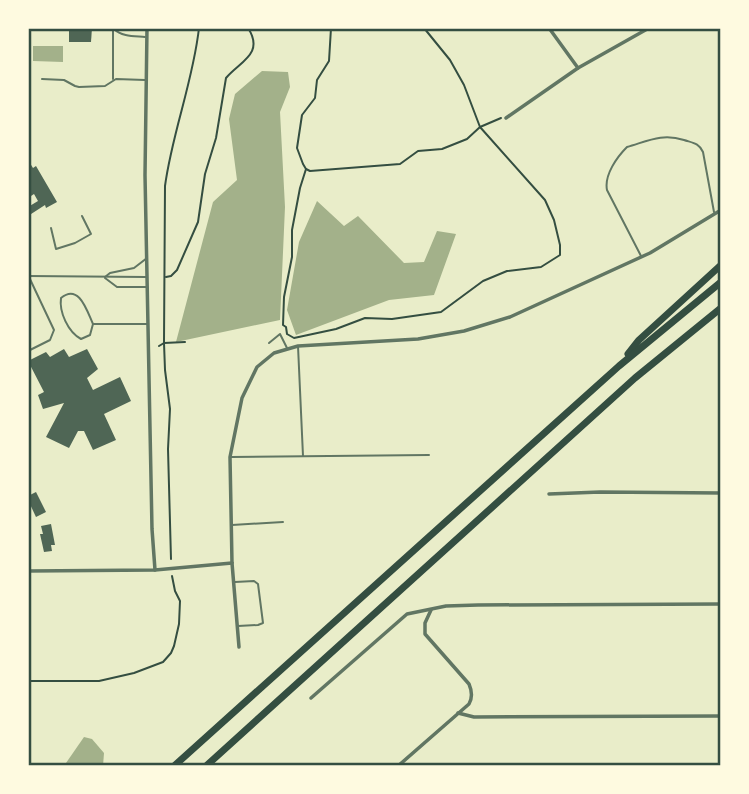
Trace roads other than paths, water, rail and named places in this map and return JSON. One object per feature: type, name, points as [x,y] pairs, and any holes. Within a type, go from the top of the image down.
[{"type":"highway","points":[[619,366],[639,340],[721,265]]},
{"type":"highway","points":[[174,766],[619,366],[721,282]]},
{"type":"highway","points":[[206,766],[635,378],[721,309]]},
{"type":"street","points":[[147,28],[145,175],[155,569]]},
{"type":"street","points":[[549,28],[578,68]]},
{"type":"street","points":[[506,118],[578,68],[649,28]]},
{"type":"street","points":[[239,648],[232,563],[230,457],[242,398],[257,367],[274,353],[298,346],[418,339],[464,331],[510,317],[641,257],[721,210]]},
{"type":"street","points":[[549,494],[721,493]]},
{"type":"street","points":[[28,572],[155,569],[232,563]]},
{"type":"street","points":[[311,698],[407,614],[446,606],[721,604]]},
{"type":"street","points":[[398,766],[472,699],[469,684],[425,634],[426,618],[430,610]]},
{"type":"street","points":[[458,713],[474,717],[721,716]]},
{"type":"lane","points":[[114,28],[118,33],[147,37]]},
{"type":"lane","points":[[113,80],[114,28]]},
{"type":"lane","points":[[42,79],[64,80],[75,86],[105,86],[116,79],[146,80]]},
{"type":"lane","points":[[641,257],[606,183],[607,176],[627,147],[664,136],[696,144],[701,148],[714,214]]},
{"type":"lane","points":[[51,229],[55,249],[75,243],[91,234],[82,216]]},
{"type":"lane","points":[[105,277],[110,273],[134,268],[147,258]]},
{"type":"lane","points":[[28,351],[50,340],[54,330],[28,276],[147,277]]},
{"type":"lane","points":[[105,277],[117,287],[147,287]]},
{"type":"lane","points":[[66,293],[73,293],[81,298],[93,324],[90,335],[81,339],[72,335],[60,306],[61,298],[66,293]]},
{"type":"lane","points":[[93,324],[148,324]]},
{"type":"lane","points":[[269,343],[280,334],[287,349]]},
{"type":"lane","points":[[298,346],[303,457]]},
{"type":"lane","points":[[230,457],[429,455]]},
{"type":"lane","points":[[231,525],[283,522]]},
{"type":"lane","points":[[234,582],[257,583],[263,623],[238,626]]}]
